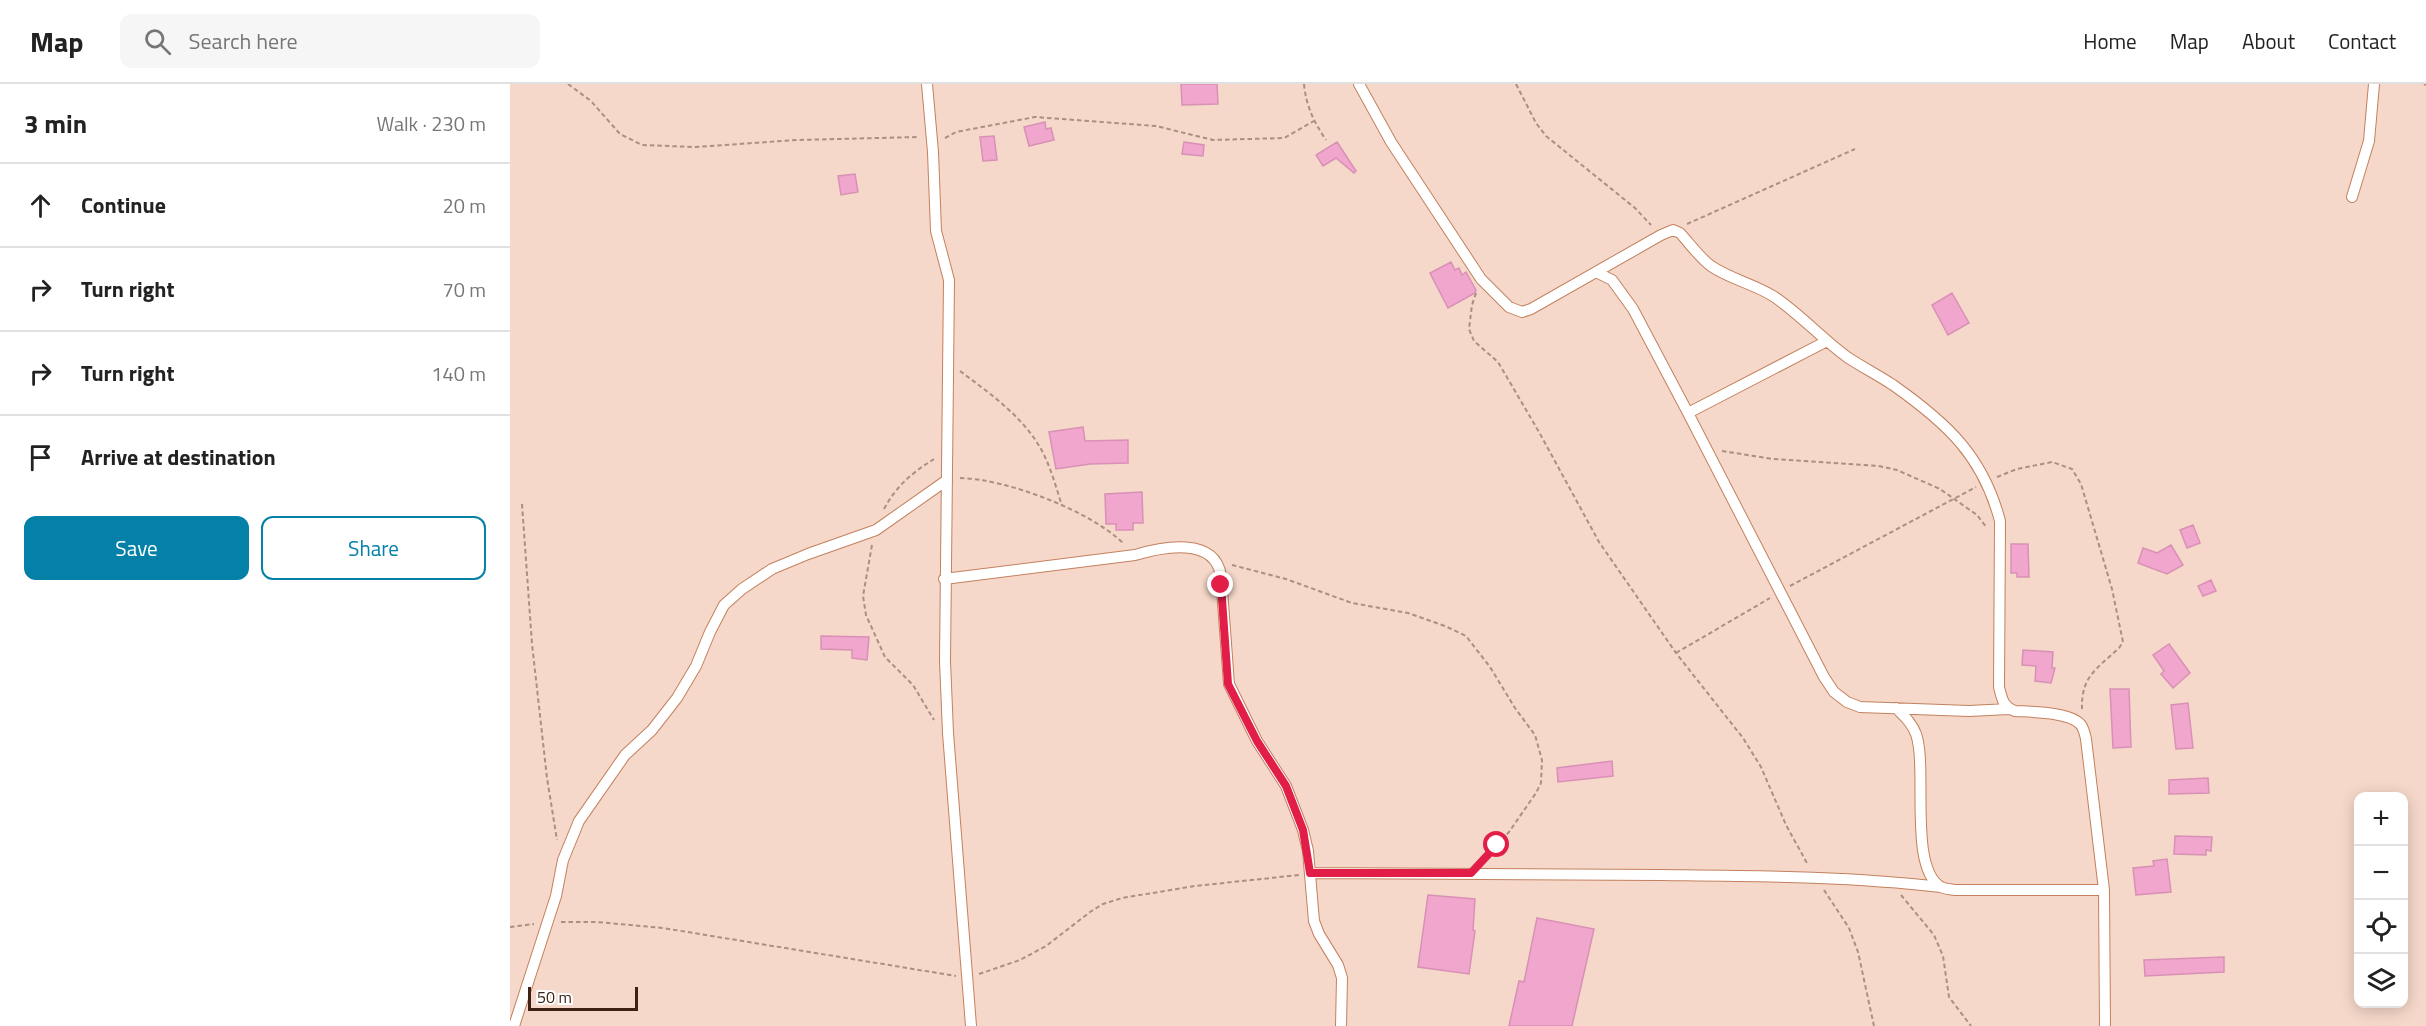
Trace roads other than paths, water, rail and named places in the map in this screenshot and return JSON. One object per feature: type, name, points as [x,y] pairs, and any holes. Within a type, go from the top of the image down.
[{"type":"street","points":[[927,84],[933,152],[936,231],[949,280],[944,579],[949,740],[971,1026]]},
{"type":"street","points":[[1359,84],[1391,142],[1481,279],[1509,307],[1522,312],[1531,309],[1673,230],[1680,233],[1711,266],[1773,297],[1847,357],[1893,386],[1952,432],[1977,462],[1995,503],[2000,521],[1999,687],[2003,703],[2009,709]]},
{"type":"street","points":[[2352,197],[2369,141],[2374,84]]},
{"type":"street","points":[[1596,272],[1612,280],[1622,291],[1707,449],[1779,592],[1834,692],[1847,702],[1860,707],[1969,711],[2009,709],[2063,716],[2082,726],[2088,750],[2104,890],[2106,1026]]},
{"type":"street","points":[[1688,413],[1827,341]]},
{"type":"street","points":[[514,1026],[549,922],[563,860],[579,821],[625,754],[652,730],[677,698],[696,666],[724,605],[742,589],[772,569],[876,530],[946,480]]},
{"type":"street","points":[[944,579],[1135,555],[1161,549],[1190,548],[1206,552],[1217,563],[1221,576],[1228,684],[1257,741],[1286,786],[1303,830],[1314,921],[1319,934],[1338,965],[1342,978],[1341,1026]]},
{"type":"street","points":[[1896,708],[1911,724],[1917,736],[1920,754],[1922,842],[1925,861],[1932,877],[1941,887]]},
{"type":"street","points":[[1310,873],[1814,877],[1894,882],[1955,890],[2104,890]]}]
